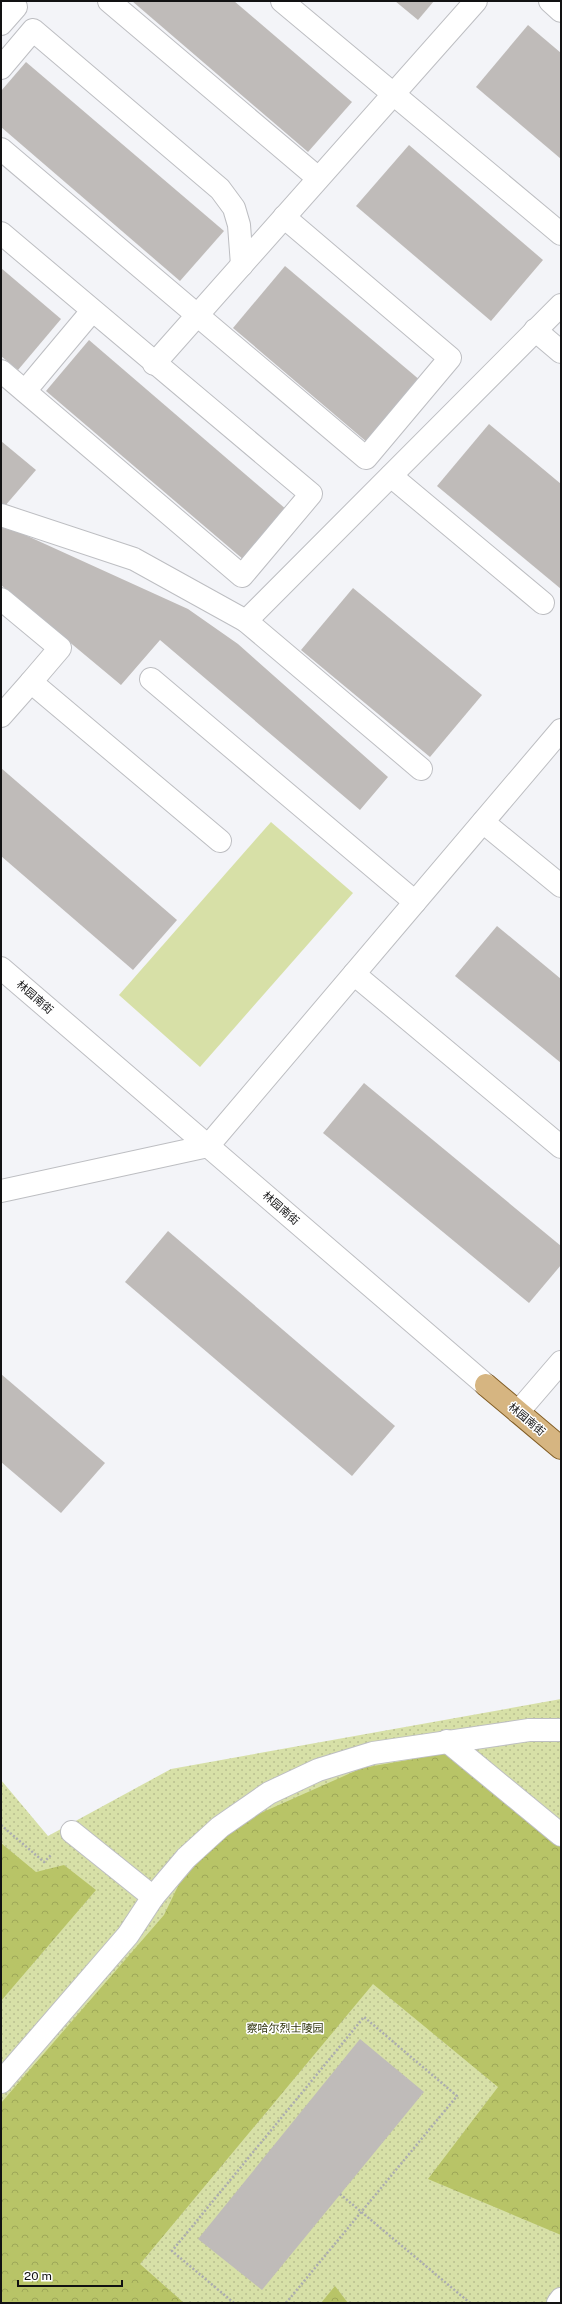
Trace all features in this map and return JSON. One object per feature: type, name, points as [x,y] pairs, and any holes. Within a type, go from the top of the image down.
[{"type":"main road","name":"林园南街","points":[[486,1385],[561,1448]]},
{"type":"street","points":[[1,24],[16,7],[12,1]]},
{"type":"street","points":[[110,1],[318,178]]},
{"type":"street","points":[[282,1],[561,234]]},
{"type":"street","points":[[154,364],[476,1]]},
{"type":"street","points":[[550,1],[561,11]]},
{"type":"street","points":[[1,68],[33,30],[220,189],[234,208],[239,225],[242,265]]},
{"type":"street","points":[[1,148],[366,458],[450,358],[284,217]]},
{"type":"street","points":[[1,233],[154,364],[311,494],[242,576],[1,371]]},
{"type":"street","points":[[246,621],[561,304]]},
{"type":"street","points":[[25,391],[92,311]]},
{"type":"street","points":[[535,330],[561,352]]},
{"type":"street","points":[[391,476],[544,603]]},
{"type":"street","points":[[1,515],[134,559],[246,621],[421,770]]},
{"type":"street","points":[[1,599],[60,648],[1,716]]},
{"type":"street","points":[[151,680],[415,902]]},
{"type":"street","points":[[31,682],[220,841]]},
{"type":"street","points":[[1,1191],[208,1146],[561,730]]},
{"type":"street","points":[[483,822],[561,886]]},
{"type":"street","name":"林园南街","points":[[1,968],[486,1385]]},
{"type":"street","points":[[354,974],[561,1147]]},
{"type":"street","points":[[518,1412],[561,1362]]},
{"type":"street","points":[[1,2082],[128,1934],[153,1897],[186,1858],[220,1827],[268,1793],[318,1770],[373,1752],[529,1730],[561,1730]]},
{"type":"street","points":[[447,1742],[561,1835]]},
{"type":"street","points":[[72,1832],[153,1897]]},
{"type":"street","points":[[558,2303],[561,2299]]},
{"type":"path","points":[[1,1825],[44,1862],[72,1832]]},
{"type":"path","points":[[234,2303],[172,2251],[364,2017],[457,2096],[286,2303]]},
{"type":"path","points":[[340,2194],[470,2303]]},
{"type":"green space","points":[[271,822],[353,893],[200,1067],[119,995]]},
{"type":"green space","name":"察哈尔烈士陵园","points":[[561,1699],[561,2303],[1,2303],[1,1780],[48,1836],[171,1769]]},
{"type":"green space","points":[[448,1753],[561,1846],[561,2235],[428,2179],[498,2087],[373,1984],[140,2264],[184,2303],[1,2303],[1,2103],[164,1915],[179,1884],[207,1852],[245,1820],[362,1768]]},
{"type":"green space","points":[[1,1843],[36,1872],[64,1865],[96,1890],[1,2001]]},
{"type":"green space","points":[[335,2286],[348,2303],[321,2303]]},
{"type":"building","points":[[132,1],[234,1],[352,102],[308,152]]},
{"type":"building","points":[[395,1],[434,1],[418,20]]},
{"type":"building","points":[[528,25],[561,53],[561,159],[476,87]]},
{"type":"building","points":[[26,62],[224,231],[180,281],[1,127],[1,91]]},
{"type":"building","points":[[409,145],[543,260],[491,321],[356,206]]},
{"type":"building","points":[[285,266],[421,381],[368,443],[233,328]]},
{"type":"building","points":[[1,268],[61,319],[18,370],[1,356]]},
{"type":"building","points":[[89,340],[287,510],[244,560],[46,391]]},
{"type":"building","points":[[489,424],[561,484],[561,589],[437,486]]},
{"type":"building","points":[[1,441],[36,470],[4,507],[1,505]]},
{"type":"building","points":[[1,524],[188,609],[238,644],[388,777],[360,810],[160,640],[121,685],[1,585]]},
{"type":"building","points":[[353,588],[482,695],[430,757],[301,650]]},
{"type":"building","points":[[1,768],[177,920],[133,970],[1,856]]},
{"type":"building","points":[[497,926],[561,979],[561,1063],[455,976]]},
{"type":"building","points":[[364,1083],[561,1246],[561,1265],[529,1303],[323,1133]]},
{"type":"building","points":[[168,1231],[395,1426],[352,1476],[125,1282]]},
{"type":"building","points":[[1,1374],[105,1463],[61,1513],[1,1462]]},
{"type":"building","name":"察哈尔烈士陵园","points":[[360,2039],[424,2092],[262,2290],[198,2239]]}]
